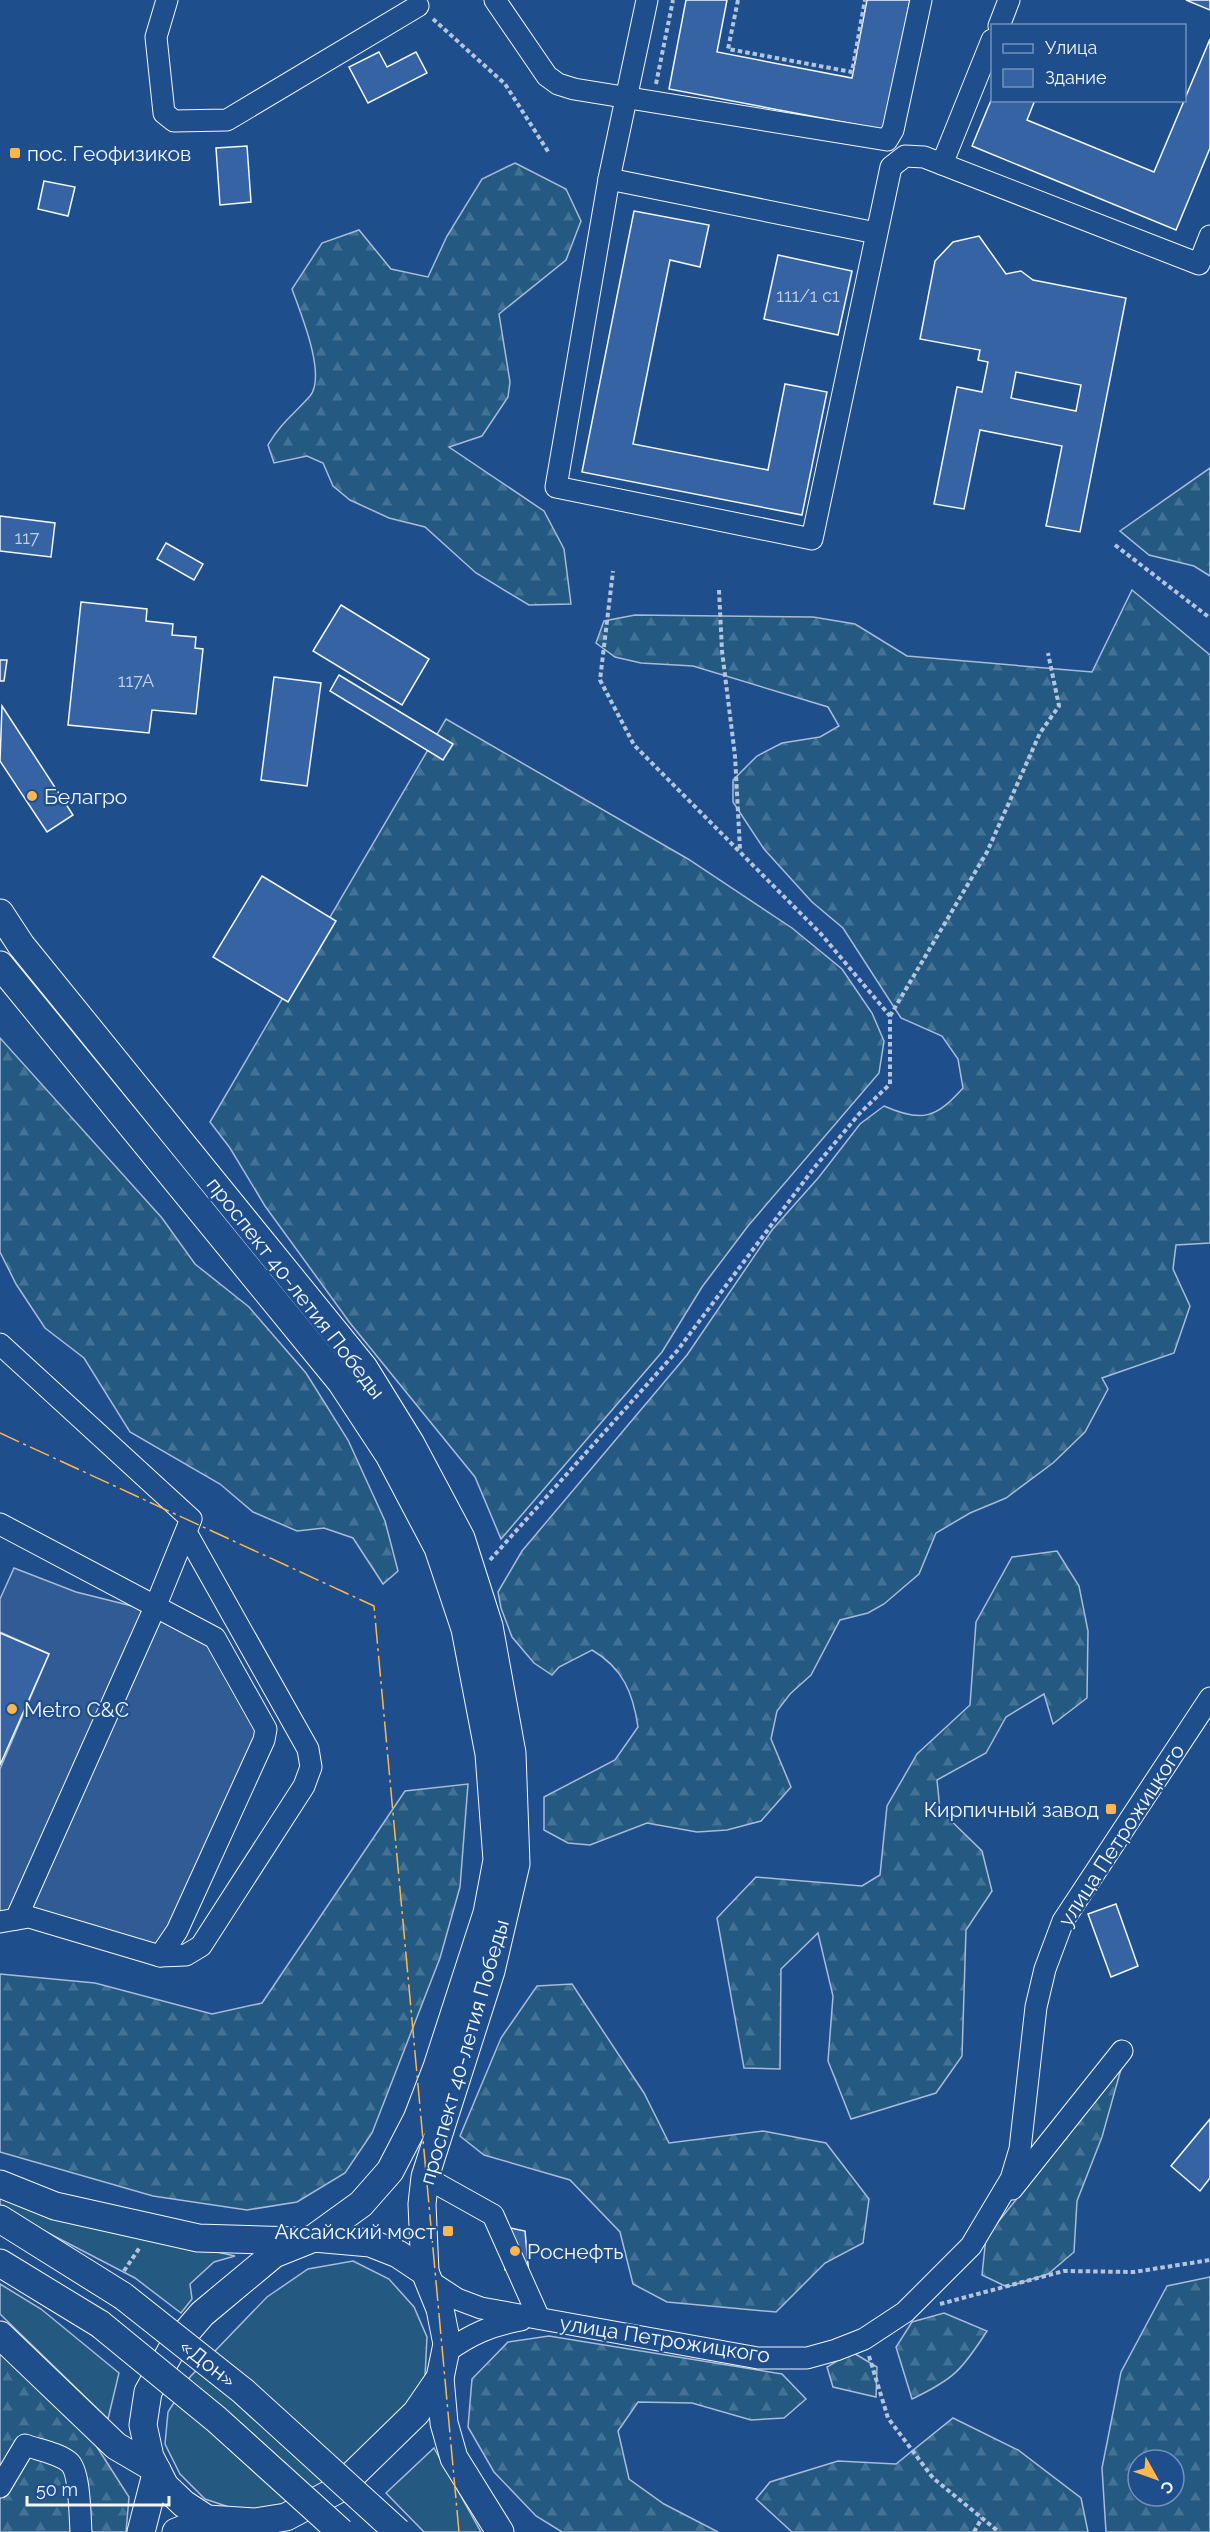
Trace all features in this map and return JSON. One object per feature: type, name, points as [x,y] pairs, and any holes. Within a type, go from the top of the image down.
[{"type":"main road","name":"проспект 40-летия Победы","points":[[0,913],[21,945],[364,1368],[411,1444],[461,1538],[489,1626],[512,1753],[516,1864],[491,1971],[425,2177],[422,2204],[428,2277],[440,2309],[447,2344],[443,2365],[444,2422],[454,2458],[500,2532]]},
{"type":"main road","name":"проспект 40-летия Победы","points":[[0,965],[341,1382],[389,1455],[438,1548],[465,1629],[489,1754],[497,1860],[487,1913],[437,2067],[417,2119],[390,2171],[361,2204],[307,2240],[274,2254],[202,2314],[172,2349],[147,2392],[142,2425],[150,2457],[157,2470]]},
{"type":"main road","points":[[0,2184],[55,2206],[198,2238],[370,2243],[398,2254],[428,2277]]},
{"type":"main road","name":"«Дон»","points":[[0,2219],[118,2293],[243,2391],[398,2532]]},
{"type":"main road","name":"«Дон»","points":[[0,2263],[100,2324],[216,2419],[341,2532]]},
{"type":"main road","points":[[0,2335],[116,2446],[157,2470],[165,2486],[184,2504],[213,2525]]},
{"type":"main road","points":[[176,2532],[213,2525],[286,2517],[337,2490],[416,2413],[443,2365]]},
{"type":"main road","points":[[141,2532],[157,2470]]},
{"type":"street","points":[[167,0],[156,37],[164,113],[174,121],[227,120],[418,6]]},
{"type":"street","points":[[495,0],[547,76],[558,84],[574,89],[628,90],[887,140],[893,130],[921,0]]},
{"type":"street","points":[[647,0],[609,178],[555,487],[812,540],[891,167],[905,156],[924,158],[1198,264],[1210,236]]},
{"type":"street","points":[[1000,24],[1009,0]]},
{"type":"street","points":[[942,165],[991,45]]},
{"type":"street","points":[[609,178],[876,233]]},
{"type":"street","points":[[0,1344],[191,1519],[187,1534],[156,1605],[8,1920]]},
{"type":"street","points":[[0,1524],[215,1638],[266,1729],[264,1740],[177,1931],[160,1956]]},
{"type":"street","points":[[8,1920],[29,1917],[160,1956],[186,1955],[201,1946],[304,1786],[311,1767],[308,1749],[187,1534]]},
{"type":"street","name":"улица Петрожицкого","points":[[428,2277],[457,2299],[481,2308],[758,2358],[807,2358],[864,2339],[905,2312],[971,2246],[1011,2179],[1020,2149],[1036,2007],[1045,1970],[1063,1921],[1210,1698]]},
{"type":"street","points":[[993,2210],[1122,2050]]},
{"type":"street","points":[[425,2177],[493,2215],[539,2318]]},
{"type":"street","name":"улица Петрожицкого","points":[[443,2365],[472,2334],[499,2323],[539,2318]]},
{"type":"street","points":[[0,2487],[25,2445],[57,2455],[71,2464],[76,2474],[81,2532]]},
{"type":"path","points":[[628,90],[656,88],[673,0]]},
{"type":"path","points":[[738,0],[728,49],[852,72],[865,0]]},
{"type":"path","points":[[418,6],[505,84],[549,153]]},
{"type":"path","points":[[1115,545],[1210,618]]},
{"type":"path","points":[[614,571],[600,680],[633,745],[740,849],[821,933],[890,1016]]},
{"type":"path","points":[[719,590],[722,651],[735,756],[740,849]]},
{"type":"path","points":[[474,1578],[677,1351],[814,1168],[859,1114],[890,1084],[890,1016],[987,852],[1040,733],[1059,706],[1048,653]]},
{"type":"path","points":[[118,2293],[153,2228]]},
{"type":"path","points":[[944,2304],[1064,2271],[1134,2272],[1210,2260]]},
{"type":"path","points":[[864,2339],[888,2418],[933,2478],[999,2532]]},
{"type":"path","points":[[974,2532],[981,2518]]},
{"type":"green space","points":[[515,163],[566,189],[581,221],[566,260],[499,314],[510,382],[508,397],[482,436],[449,447],[544,511],[564,549],[571,604],[529,605],[476,573],[425,527],[389,518],[350,500],[333,486],[323,463],[307,456],[274,463],[268,445],[282,425],[310,396],[314,386],[314,359],[306,327],[292,289],[322,243],[359,230],[391,269],[428,277],[447,236],[482,179]]},
{"type":"green space","points":[[1210,468],[1210,576],[1194,566],[1149,555],[1120,531]]},
{"type":"green space","points":[[1132,590],[1210,655],[1210,1243],[1176,1245],[1173,1269],[1190,1306],[1174,1353],[1102,1378],[1108,1389],[1085,1432],[1053,1463],[1006,1498],[970,1513],[936,1533],[919,1574],[884,1604],[868,1613],[840,1620],[811,1675],[790,1694],[777,1711],[771,1739],[791,1787],[761,1821],[727,1830],[697,1832],[647,1823],[590,1845],[568,1843],[544,1830],[544,1797],[615,1760],[638,1727],[633,1703],[619,1673],[603,1657],[592,1650],[559,1667],[552,1675],[534,1663],[512,1637],[501,1608],[498,1592],[522,1551],[687,1355],[772,1230],[819,1177],[860,1124],[884,1106],[909,1115],[928,1115],[945,1106],[963,1088],[958,1059],[942,1036],[901,1018],[843,928],[812,902],[764,849],[733,802],[733,780],[757,756],[782,743],[820,737],[839,726],[828,707],[693,666],[641,663],[615,657],[596,643],[604,621],[635,615],[813,617],[855,624],[907,656],[1092,672]]},
{"type":"green space","points":[[446,719],[688,859],[792,928],[842,969],[872,1013],[884,1041],[879,1073],[748,1226],[702,1287],[662,1352],[501,1539],[475,1477],[350,1323],[265,1206],[230,1148],[210,1122]]},
{"type":"green space","points":[[0,1038],[162,1218],[195,1264],[249,1307],[306,1373],[348,1440],[385,1521],[398,1571],[383,1584],[353,1538],[324,1528],[297,1531],[253,1512],[220,1484],[130,1432],[84,1358],[45,1328],[16,1284],[0,1252]]},
{"type":"green space","points":[[1057,1551],[1079,1586],[1088,1631],[1087,1698],[1053,1724],[1044,1694],[1006,1717],[986,1753],[937,1780],[940,1810],[982,1851],[992,1891],[966,1930],[962,2056],[936,2093],[851,2119],[828,2061],[833,1996],[818,1933],[781,1969],[780,2069],[744,2068],[717,1918],[756,1877],[862,1886],[880,1875],[887,1806],[917,1754],[970,1705],[976,1622],[1012,1557]]},
{"type":"green space","points":[[468,1784],[460,1887],[440,1958],[372,2133],[345,2173],[297,2202],[247,2210],[153,2196],[0,2152],[0,1974],[95,1983],[212,2014],[262,2003],[405,1791]]},
{"type":"green space","points":[[572,1984],[644,2093],[669,2143],[763,2131],[826,2143],[869,2199],[863,2243],[825,2263],[776,2312],[667,2302],[633,2284],[620,2232],[570,2180],[484,2155],[460,2136],[501,2038],[537,1986]]},
{"type":"green space","points":[[1121,2069],[1102,2137],[1077,2201],[1074,2252],[1048,2274],[1007,2287],[982,2275],[986,2237]]},
{"type":"green space","points":[[0,2193],[78,2221],[235,2256],[214,2262],[190,2284],[192,2299],[181,2313],[135,2278],[0,2208]]},
{"type":"green space","points":[[353,2261],[389,2279],[414,2307],[427,2337],[425,2377],[402,2413],[368,2449],[290,2509],[238,2510],[205,2499],[180,2474],[165,2444],[168,2412],[190,2377],[267,2297],[308,2269]]},
{"type":"green space","points":[[1210,2277],[1210,2532],[1106,2532],[1102,2468],[1121,2372],[1167,2286]]},
{"type":"green space","points":[[0,2284],[41,2309],[119,2373],[108,2419],[0,2314]]},
{"type":"green space","points":[[944,2313],[987,2331],[956,2372],[912,2399],[896,2347],[912,2322]]},
{"type":"green space","points":[[549,2336],[782,2374],[806,2399],[784,2418],[751,2420],[692,2403],[638,2402],[618,2431],[629,2479],[664,2504],[718,2532],[562,2532],[536,2516],[494,2472],[468,2427],[472,2379],[508,2342]]},
{"type":"green space","points":[[0,2348],[88,2433],[129,2497],[126,2532],[0,2532]]},
{"type":"green space","points":[[852,2352],[877,2367],[876,2397],[833,2387],[827,2367]]},
{"type":"green space","points":[[953,2418],[1018,2450],[1081,2498],[1088,2532],[792,2532],[756,2499],[770,2482],[838,2461],[896,2464]]},
{"type":"green space","points":[[434,2448],[481,2532],[424,2532],[386,2493]]},
{"type":"shaded area","points":[[14,1568],[76,1592],[216,1627],[273,1723],[165,1966],[0,1918],[0,1769],[49,1654],[0,1632],[0,1599]]},
{"type":"building","points":[[686,0],[727,0],[717,52],[852,78],[867,0],[910,0],[885,130],[669,89]]},
{"type":"building","points":[[1186,0],[1210,0],[1210,10]]},
{"type":"building","points":[[1210,39],[1210,148],[1176,230],[972,146],[991,100],[1034,102],[1027,120],[1154,172],[1183,102],[1186,102],[1186,96]]},
{"type":"building","points":[[379,52],[387,67],[416,52],[427,73],[368,103],[349,67]]},
{"type":"building","points":[[247,146],[251,202],[220,205],[216,148]]},
{"type":"building","points":[[44,181],[75,187],[68,216],[38,209]]},
{"type":"building","points":[[634,211],[709,225],[700,267],[670,260],[633,444],[768,470],[785,384],[827,392],[802,515],[582,472]]},
{"type":"building","points":[[979,236],[1006,274],[1021,271],[1033,280],[1126,298],[1080,532],[1046,526],[1062,446],[980,430],[964,509],[934,504],[957,387],[982,392],[988,362],[978,360],[980,350],[920,339],[935,261],[953,242]],"holes":[[[1016,372],[1081,385],[1076,411],[1011,398]]]},
{"type":"building","points":[[778,255],[852,271],[838,335],[764,319]]},
{"type":"building","points":[[0,516],[55,523],[51,557],[0,551]]},
{"type":"building","points":[[166,543],[203,564],[194,580],[157,559]]},
{"type":"building","points":[[81,602],[147,609],[146,621],[173,624],[172,635],[196,637],[195,648],[203,649],[196,714],[152,710],[149,733],[68,725]]},
{"type":"building","points":[[341,605],[429,659],[402,705],[313,651]]},
{"type":"building","points":[[0,660],[7,660],[4,681],[0,681]]},
{"type":"building","points":[[339,675],[453,744],[443,760],[330,691]]},
{"type":"building","points":[[274,677],[321,683],[307,786],[261,780]]},
{"type":"building","points":[[2,706],[73,815],[47,832],[0,761]]},
{"type":"building","points":[[262,876],[336,921],[288,1002],[213,957]]},
{"type":"building","name":"Metro C&C","points":[[0,1633],[49,1654],[0,1765]]},
{"type":"building","points":[[1116,1904],[1138,1966],[1111,1977],[1088,1914]]},
{"type":"building","points":[[1210,2119],[1210,2178],[1200,2191],[1171,2166]]},
{"type":"building","name":"Роснефть","points":[[501,2226],[525,2231],[529,2275],[505,2270]]},
{"type":"power","points":[[0,1433],[374,1606],[459,2532]]},
{"type":"place","name":"пос. Геофизиков","points":[[15,153]]},
{"type":"place","name":"Белагро","points":[[32,796]]},
{"type":"place","name":"Metro C&C","points":[[12,1709]]},
{"type":"place","name":"Кирпичный завод","points":[[1111,1809]]},
{"type":"place","name":"Аксайский мост","points":[[448,2231]]},
{"type":"place","name":"Роснефть","points":[[515,2251]]}]
